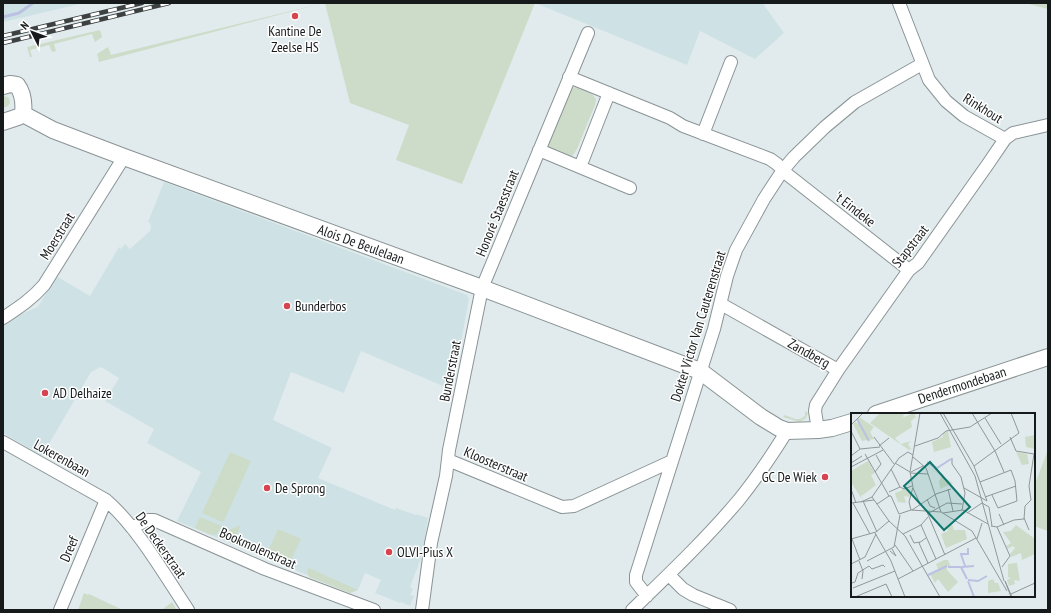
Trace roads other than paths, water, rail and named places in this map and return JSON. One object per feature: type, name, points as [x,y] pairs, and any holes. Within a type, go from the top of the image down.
[{"type":"street","name":"Rinkhout","points":[[899,3],[929,80],[951,106],[972,121],[1005,139],[1013,133],[1048,125]]},
{"type":"street","name":"Honoré Staesstraat","points":[[482,288],[588,33]]},
{"type":"street","points":[[703,134],[731,62]]},
{"type":"street","name":"Dokter Victor Van Cauterenstraat","points":[[647,596],[639,588],[636,582],[636,575],[714,329],[727,276],[736,250],[764,199],[783,170],[812,139],[855,102],[922,64]]},
{"type":"street","points":[[569,77],[609,94],[580,166]]},
{"type":"street","points":[[3,86],[10,84],[17,85],[24,106],[23,114],[3,122]]},
{"type":"street","name":"'t Eindeke","points":[[609,94],[670,118],[682,126],[770,159],[909,270]]},
{"type":"street","name":"Alois De Beulelaan","points":[[23,114],[53,130],[124,157],[482,288],[700,371]]},
{"type":"street","name":"Stapstraat","points":[[838,370],[909,270],[918,263],[1005,139]]},
{"type":"street","points":[[539,150],[630,188]]},
{"type":"street","name":"Moerstraat","points":[[3,318],[35,296],[44,285],[124,157]]},
{"type":"street","name":"Bunderstraat","points":[[448,460],[482,288]]},
{"type":"street","name":"Zandberg","points":[[721,304],[838,370],[816,405],[815,411],[818,430]]},
{"type":"street","name":"Dendermondebaan","points":[[879,413],[1048,357]]},
{"type":"street","points":[[700,371],[772,425],[788,431],[818,430],[832,428],[851,422]]},
{"type":"street","points":[[632,610],[669,576],[738,501],[788,431]]},
{"type":"street","name":"Lokerenbaan","points":[[3,442],[106,500]]},
{"type":"street","name":"Kloosterstraat","points":[[422,610],[432,544],[448,460],[562,507],[574,506],[672,461]]},
{"type":"street","name":"De Deckerstraat","points":[[106,500],[119,511],[132,528],[188,610]]},
{"type":"street","name":"Dreef","points":[[60,610],[106,500]]},
{"type":"street","name":"Bookmolenstraat","points":[[132,528],[147,520],[154,520],[265,569],[338,598],[350,600],[374,610]]},
{"type":"street","points":[[669,576],[683,589],[693,595],[730,610]]},
{"type":"waterway","points":[[3,17],[19,13],[33,3]]},
{"type":"railway","points":[[3,36],[142,3]]},
{"type":"railway","points":[[3,43],[169,3]]},
{"type":"place","name":"Kantine De Zeelse HS","points":[[295,16]]},
{"type":"place","name":"Bunderbos","points":[[287,306]]},
{"type":"place","name":"AD Delhaize","points":[[45,393]]},
{"type":"place","name":"GC De Wiek","points":[[825,477]]},
{"type":"place","name":"De Sprong","points":[[267,488]]},
{"type":"place","name":"OLVI-Pius X","points":[[389,552]]}]
